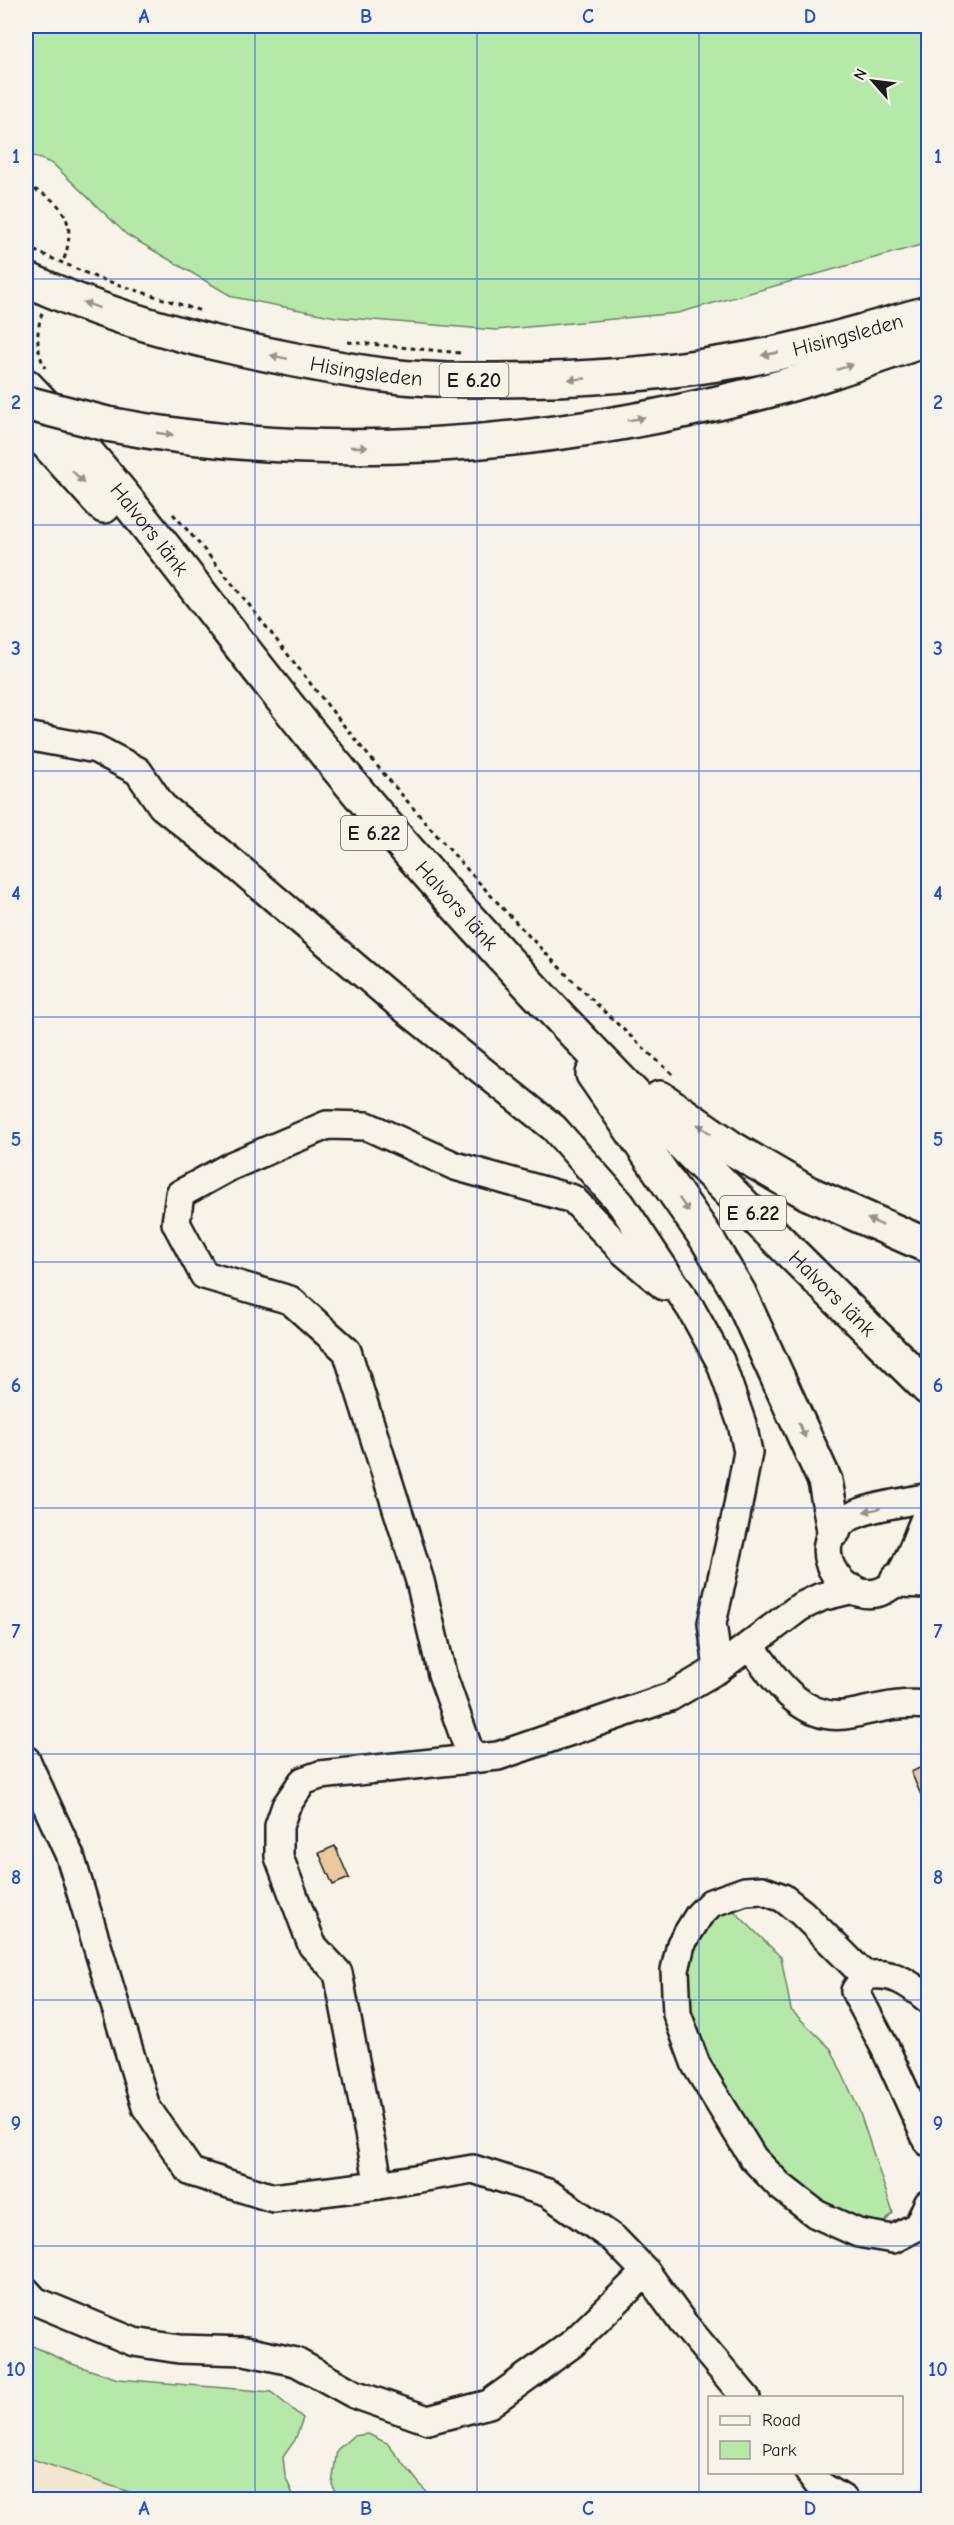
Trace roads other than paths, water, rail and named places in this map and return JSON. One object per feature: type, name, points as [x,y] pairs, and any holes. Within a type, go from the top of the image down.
[{"type":"highway","name":"Hisingsleden","points":[[26,279],[145,324],[217,344],[305,363],[386,375],[459,380],[557,380],[612,377],[731,362],[809,346],[928,313]]},
{"type":"highway","name":"Hisingsleden","points":[[26,403],[107,424],[163,435],[272,446],[384,447],[508,439],[636,419],[751,395],[928,339]]},
{"type":"highway","name":"Halvors länk","points":[[37,380],[67,428],[322,749],[418,863],[579,1036],[813,1274],[928,1400]]},
{"type":"highway","name":"Halvors länk","points":[[26,420],[117,522],[410,875],[591,1070],[928,1400]]},
{"type":"highway","name":"E 6.22","points":[[579,1036],[668,1104],[733,1149],[808,1193],[928,1246]]},
{"type":"highway","name":"E 6.22","points":[[591,1070],[708,1239],[739,1293],[825,1481],[831,1540]]},
{"type":"street","points":[[26,736],[96,749],[138,771],[162,806],[233,863],[399,1005],[554,1128],[621,1204],[691,1309],[720,1361],[742,1424],[748,1452],[712,1623],[718,1669]]},
{"type":"street","points":[[472,1759],[442,1674],[420,1581],[347,1351],[290,1300],[204,1275],[176,1222],[180,1194],[231,1166],[327,1125],[367,1126],[454,1166],[573,1199],[624,1252],[691,1309]]},
{"type":"street","points":[[800,1607],[812,1588],[831,1540],[846,1519],[858,1513],[928,1497]]},
{"type":"street","points":[[380,2184],[338,1973],[312,1945],[279,1857],[279,1826],[286,1806],[303,1781],[320,1775],[498,1756],[670,1697],[718,1669],[800,1607],[820,1597],[854,1590],[882,1591],[913,1580],[928,1512]]},
{"type":"street","name":"E 6.22","points":[[831,1540],[829,1563],[834,1574],[838,1580],[854,1590]]},
{"type":"street","points":[[751,1646],[801,1706],[812,1711],[848,1715],[904,1703],[928,1705]]},
{"type":"street","points":[[26,1760],[70,1856],[146,2107],[191,2172],[273,2198],[473,2169],[548,2193],[614,2239],[646,2272],[683,2323],[745,2396]]},
{"type":"street","points":[[865,1976],[802,1912],[783,1898],[762,1890],[745,1891],[711,1902],[699,1915],[681,1944],[675,1970],[677,2014],[696,2065],[753,2158],[780,2186],[816,2214],[858,2233],[892,2239],[918,2226],[928,2204]]},
{"type":"street","points":[[928,1999],[897,1978],[881,1973],[865,1976],[855,1990],[885,2048],[928,2142]]},
{"type":"street","points":[[26,2290],[34,2301],[134,2342],[179,2349],[245,2351],[296,2362],[354,2394],[428,2420],[489,2404],[572,2344],[646,2272]]},
{"type":"street","points":[[810,2474],[818,2484],[844,2499]]}]
